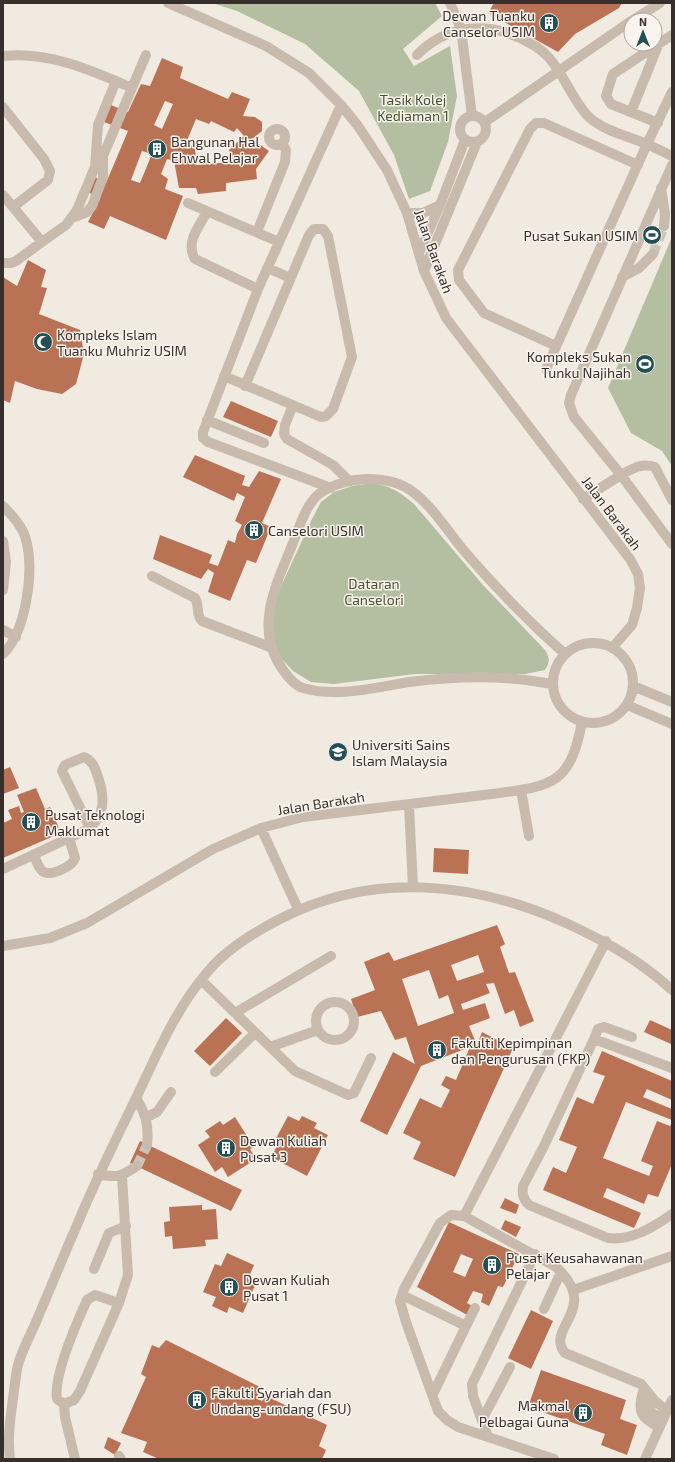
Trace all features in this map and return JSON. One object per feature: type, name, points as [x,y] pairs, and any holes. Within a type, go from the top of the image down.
[{"type":"street","name":"Jalan Barakah","points":[[168,3],[266,46],[309,73],[341,104],[358,126],[387,170],[406,213],[424,271],[446,318],[630,559],[638,574],[640,588],[632,625],[612,648]]},
{"type":"street","points":[[450,3],[461,29],[472,116]]},
{"type":"street","points":[[646,12],[660,3]]},
{"type":"street","points":[[417,55],[426,45],[438,38],[461,29],[478,27],[495,29],[532,44],[543,51],[559,70],[589,118],[611,130],[647,144],[672,156]]},
{"type":"street","points":[[485,122],[623,27]]},
{"type":"street","points":[[663,41],[672,35]]},
{"type":"street","points":[[645,52],[612,76],[606,93],[606,99],[611,104],[658,123]]},
{"type":"street","points":[[631,112],[655,52]]},
{"type":"street","points":[[3,56],[16,55],[51,58],[132,88]]},
{"type":"street","points":[[72,218],[87,212],[92,206],[103,176],[103,156],[146,55]]},
{"type":"street","points":[[3,263],[11,263],[16,261],[66,225],[77,210],[95,167],[98,125],[116,81]]},
{"type":"street","points":[[546,369],[647,144],[672,92]]},
{"type":"street","points":[[331,488],[208,442],[202,435],[258,289],[341,104]]},
{"type":"street","points":[[3,107],[44,159],[50,171],[48,180],[13,207]]},
{"type":"street","points":[[424,271],[477,142],[486,134],[485,122],[478,117],[472,116],[463,120],[460,127],[461,134],[465,140],[477,142]]},
{"type":"street","points":[[556,346],[484,313],[459,280],[458,270],[530,129],[536,123],[544,123],[638,165]]},
{"type":"street","points":[[419,253],[440,206],[465,140]]},
{"type":"street","points":[[257,232],[285,162],[286,150],[282,143]]},
{"type":"street","points":[[672,165],[570,395],[569,403],[570,411],[578,424],[621,475],[672,544]]},
{"type":"street","points":[[661,188],[664,207],[664,226]]},
{"type":"street","points":[[3,195],[42,242]]},
{"type":"street","points":[[188,204],[279,242]]},
{"type":"street","points":[[406,213],[423,213],[440,206]]},
{"type":"street","points":[[207,212],[191,243],[190,249],[195,259],[258,289]]},
{"type":"street","points":[[224,376],[245,386],[321,417],[330,413],[339,394],[352,357],[328,236],[323,229],[314,229],[309,235],[245,386]]},
{"type":"street","points":[[622,277],[639,268],[653,254]]},
{"type":"street","points":[[268,268],[290,278]]},
{"type":"street","points":[[293,405],[285,425],[284,434],[287,439],[333,465],[349,481]]},
{"type":"street","points":[[207,420],[264,443]]},
{"type":"street","points":[[583,499],[635,466],[649,465],[655,467],[672,500]]},
{"type":"street","points":[[552,684],[511,678],[456,678],[351,691],[325,691],[302,688],[289,678],[270,647],[268,617],[273,592],[295,538],[312,503],[319,494],[331,488],[349,481],[366,478],[397,483],[412,491],[430,508],[506,599],[565,654]]},
{"type":"street","points":[[3,506],[13,517],[25,535],[28,558],[28,587],[22,619],[16,637],[3,654]]},
{"type":"street","points":[[3,541],[6,562],[3,590]]},
{"type":"street","points":[[152,576],[195,598],[198,603],[198,614],[202,621],[270,647]]},
{"type":"street","points":[[3,630],[16,637]]},
{"type":"street","points":[[588,644],[600,644],[612,648],[621,655],[628,664],[632,675],[633,686],[627,705],[618,715],[607,721],[595,724],[582,722],[570,717],[561,708],[555,697],[552,684],[558,663],[565,654],[576,647],[588,644]]},
{"type":"street","points":[[633,686],[672,702]]},
{"type":"street","points":[[627,705],[672,724]]},
{"type":"street","name":"Jalan Barakah","points":[[3,946],[50,938],[87,923],[213,849],[261,828],[303,817],[520,790],[550,783],[562,775],[570,764],[578,744],[582,722]]},
{"type":"street","points":[[3,869],[90,828],[98,818],[102,810],[103,792],[93,763],[84,757],[65,765],[62,771],[90,828]]},
{"type":"street","points":[[520,790],[529,836]]},
{"type":"street","points":[[408,805],[413,887]]},
{"type":"street","points":[[261,828],[298,909]]},
{"type":"street","points":[[34,855],[42,871],[53,872],[70,865],[75,858],[69,838]]},
{"type":"street","points":[[10,1459],[6,1433],[18,1365],[98,1174],[176,1017],[201,980],[218,960],[242,941],[258,930],[298,909],[327,898],[358,891],[413,887],[465,890],[506,900],[554,918],[606,941],[637,960],[672,990]]},
{"type":"street","points":[[464,1216],[606,941]]},
{"type":"street","points":[[235,1013],[331,956]]},
{"type":"street","points":[[201,980],[295,1071],[348,1095],[356,1090],[371,1058]]},
{"type":"street","points":[[632,1037],[604,1027],[598,1029],[544,1146],[523,1186],[522,1191],[524,1200],[529,1204],[608,1238],[614,1239],[633,1235],[653,1227],[672,1214]]},
{"type":"street","points":[[270,1047],[318,1030]]},
{"type":"street","points":[[215,1072],[255,1033]]},
{"type":"street","points":[[594,1039],[672,1068]]},
{"type":"street","points":[[147,1117],[157,1112],[171,1092]]},
{"type":"street","points":[[136,1098],[147,1117],[149,1133],[147,1145]]},
{"type":"street","points":[[98,1174],[115,1177],[122,1176],[137,1166]]},
{"type":"street","points":[[64,1404],[74,1400],[79,1395],[119,1304],[128,1275],[122,1176]]},
{"type":"street","points":[[554,1459],[458,1427],[447,1420],[438,1411],[401,1309],[402,1295],[440,1223],[451,1215],[464,1216],[535,1254],[561,1272],[573,1290],[575,1304],[562,1334],[562,1349],[565,1353],[642,1388],[654,1400],[663,1419]]},
{"type":"street","points":[[94,1269],[109,1233],[126,1226]]},
{"type":"street","points":[[488,1437],[473,1396],[474,1379],[535,1254]]},
{"type":"street","points":[[573,1290],[672,1256]]},
{"type":"street","points":[[544,1309],[561,1272]]},
{"type":"street","points":[[402,1295],[466,1326]]},
{"type":"street","points":[[64,1404],[57,1399],[57,1387],[62,1364],[87,1300],[92,1296],[98,1296],[119,1304]]},
{"type":"street","points":[[433,1394],[475,1308]]},
{"type":"street","points":[[482,1420],[510,1368]]},
{"type":"street","points":[[642,1388],[640,1404],[643,1417],[647,1421],[663,1419]]},
{"type":"street","points":[[645,1459],[672,1400]]},
{"type":"street","points":[[64,1404],[65,1417],[75,1459]]},
{"type":"green space","name":"Tasik Kolej Kediaman 1","points":[[212,3],[435,3],[442,16],[403,49],[414,66],[450,46],[457,96],[448,142],[430,191],[409,199],[394,155],[359,91],[305,44],[237,11]]},
{"type":"green space","name":"Kompleks Sukan Tunku Najihah","points":[[672,237],[672,466],[662,451],[631,433],[608,388]]},
{"type":"green space","name":"Dataran Canselori","points":[[371,483],[383,485],[394,490],[414,504],[483,585],[545,650],[549,660],[545,670],[525,674],[415,674],[334,684],[311,682],[293,671],[282,659],[273,644],[271,622],[277,595],[321,502],[334,492],[352,486]]},
{"type":"building","name":"Dewan Tuanku Canselor USIM","points":[[494,3],[622,3],[619,8],[575,34],[558,52],[488,13]]},
{"type":"building","name":"Bangunan Hal Ehwal Pelajar","points":[[162,58],[183,67],[180,78],[228,99],[232,92],[250,99],[243,116],[255,117],[262,122],[262,131],[252,139],[269,151],[256,169],[257,179],[226,183],[226,191],[198,194],[196,188],[179,188],[174,161],[167,159],[161,174],[168,179],[165,189],[183,196],[166,240],[110,216],[104,229],[88,222],[100,199],[88,192],[95,177],[106,183],[128,131],[104,122],[111,105],[128,112],[141,84],[150,86]],"holes":[[[165,101],[173,104],[162,129],[154,125]],[[196,119],[209,124],[211,121],[234,132],[237,128],[244,136],[229,150],[231,162],[196,165],[195,147],[186,143]],[[142,151],[152,154],[140,183],[131,180]]]},
{"type":"building","name":"Kompleks Islam Tuanku Muhriz USIM","points":[[28,260],[46,270],[41,287],[47,288],[39,314],[80,330],[84,354],[76,384],[62,394],[37,389],[15,381],[10,403],[3,400],[3,277],[17,286]]},
{"type":"building","points":[[231,401],[278,421],[271,437],[223,417]]},
{"type":"building","name":"Canselori USIM","points":[[195,455],[245,476],[242,485],[249,487],[259,471],[281,479],[262,523],[271,527],[256,563],[247,560],[230,601],[208,592],[214,573],[208,569],[201,579],[153,559],[160,535],[212,555],[209,563],[218,566],[228,540],[235,543],[237,534],[242,525],[235,521],[245,497],[237,493],[234,501],[183,477]]},
{"type":"building","name":"Pusat Teknologi Maklumat","points":[[10,767],[19,788],[3,794],[3,770]]},
{"type":"building","name":"Pusat Teknologi Maklumat","points":[[36,788],[45,809],[50,807],[61,833],[3,858],[3,823],[12,819],[8,810],[19,806],[21,813],[24,812],[17,795]]},
{"type":"building","points":[[434,848],[469,850],[468,874],[433,872]]},
{"type":"building","name":"Fakulti Kepimpinan dan Pengurusan (FKP)","points":[[497,925],[505,944],[500,947],[509,973],[515,972],[534,1021],[520,1027],[514,1010],[505,1014],[494,983],[486,984],[490,993],[461,1004],[463,1010],[485,1003],[490,1018],[469,1026],[477,1045],[482,1032],[513,1048],[455,1177],[413,1159],[421,1142],[403,1133],[420,1098],[441,1108],[450,1090],[441,1085],[446,1076],[456,1080],[470,1047],[421,1066],[387,1135],[360,1121],[393,1052],[415,1064],[406,1037],[395,1040],[381,1011],[357,1017],[351,999],[375,990],[364,962],[389,952],[394,961]],"holes":[[[478,955],[484,972],[457,981],[451,965]],[[429,970],[439,999],[448,995],[454,1013],[418,1026],[402,979]]]},
{"type":"building","points":[[226,1018],[242,1033],[210,1066],[194,1051]]},
{"type":"building","points":[[650,1020],[672,1030],[671,1044],[644,1032]]},
{"type":"building","points":[[602,1051],[672,1081],[672,1100],[647,1089],[643,1097],[672,1109],[672,1120],[626,1102],[603,1158],[649,1176],[653,1166],[641,1161],[657,1121],[670,1126],[672,1123],[672,1164],[658,1197],[648,1194],[644,1204],[607,1188],[603,1197],[641,1213],[634,1228],[543,1190],[553,1167],[566,1173],[577,1147],[559,1140],[577,1097],[593,1104],[605,1076],[593,1072]]},
{"type":"building","points":[[288,1116],[299,1121],[302,1116],[317,1123],[314,1128],[328,1135],[307,1176],[271,1157],[277,1146],[273,1144]]},
{"type":"building","name":"Dewan Kuliah Pusat 3","points":[[235,1117],[254,1147],[250,1149],[256,1159],[228,1177],[222,1167],[215,1172],[198,1145],[210,1137],[205,1131],[220,1121],[223,1125]]},
{"type":"building","points":[[140,1141],[242,1190],[231,1211],[130,1163]]},
{"type":"building","points":[[505,1198],[519,1205],[516,1214],[500,1208]]},
{"type":"building","points":[[202,1205],[202,1210],[216,1209],[218,1239],[205,1240],[206,1246],[173,1249],[172,1236],[165,1237],[164,1222],[170,1221],[169,1207]]},
{"type":"building","points":[[505,1220],[521,1227],[516,1237],[501,1229]]},
{"type":"building","name":"Pusat Keusahawanan Pelajar","points":[[449,1222],[519,1254],[503,1287],[498,1286],[489,1306],[481,1302],[483,1294],[473,1291],[467,1303],[474,1307],[469,1316],[417,1287]],"holes":[[[461,1254],[473,1259],[465,1277],[453,1272]]]},
{"type":"building","name":"Dewan Kuliah Pusat 1","points":[[227,1253],[254,1265],[248,1279],[256,1283],[243,1313],[229,1307],[227,1313],[212,1306],[216,1297],[203,1292],[215,1264],[221,1266]]},
{"type":"building","points":[[531,1310],[553,1321],[531,1369],[508,1358]]},
{"type":"building","name":"Fakulti Syariah dan Undang-undang (FSU)","points":[[166,1340],[262,1388],[256,1398],[262,1401],[266,1396],[327,1425],[319,1446],[326,1450],[322,1459],[159,1459],[143,1452],[147,1442],[121,1433],[146,1377],[141,1374],[152,1345],[159,1348]]},
{"type":"building","name":"Makmal Pelbagai Guna","points":[[541,1370],[626,1400],[620,1419],[637,1425],[627,1455],[601,1445],[605,1434],[528,1407]]},
{"type":"building","points":[[108,1437],[121,1443],[115,1455],[104,1448]]},
{"type":"tunnel","points":[[653,254],[664,226]]},
{"type":"tunnel","points":[[137,1166],[147,1145]]},
{"type":"place","name":"Dewan Tuanku Canselor USIM","points":[[549,23]]},
{"type":"place","name":"Bangunan Hal Ehwal Pelajar","points":[[157,149]]},
{"type":"place","name":"Pusat Sukan USIM","points":[[652,235]]},
{"type":"place","name":"Kompleks Islam Tuanku Muhriz USIM","points":[[43,342]]},
{"type":"place","name":"Kompleks Sukan Tunku Najihah","points":[[645,364]]},
{"type":"place","name":"Canselori USIM","points":[[254,530]]},
{"type":"place","name":"Universiti Sains Islam Malaysia","points":[[338,752]]},
{"type":"place","name":"Pusat Teknologi Maklumat","points":[[31,822]]},
{"type":"place","name":"Fakulti Kepimpinan dan Pengurusan (FKP)","points":[[437,1050]]},
{"type":"place","name":"Dewan Kuliah Pusat 3","points":[[226,1148]]},
{"type":"place","name":"Pusat Keusahawanan Pelajar","points":[[492,1265]]},
{"type":"place","name":"Dewan Kuliah Pusat 1","points":[[229,1287]]},
{"type":"place","name":"Fakulti Syariah dan Undang-undang (FSU)","points":[[197,1400]]},
{"type":"place","name":"Makmal Pelbagai Guna","points":[[583,1413]]}]
